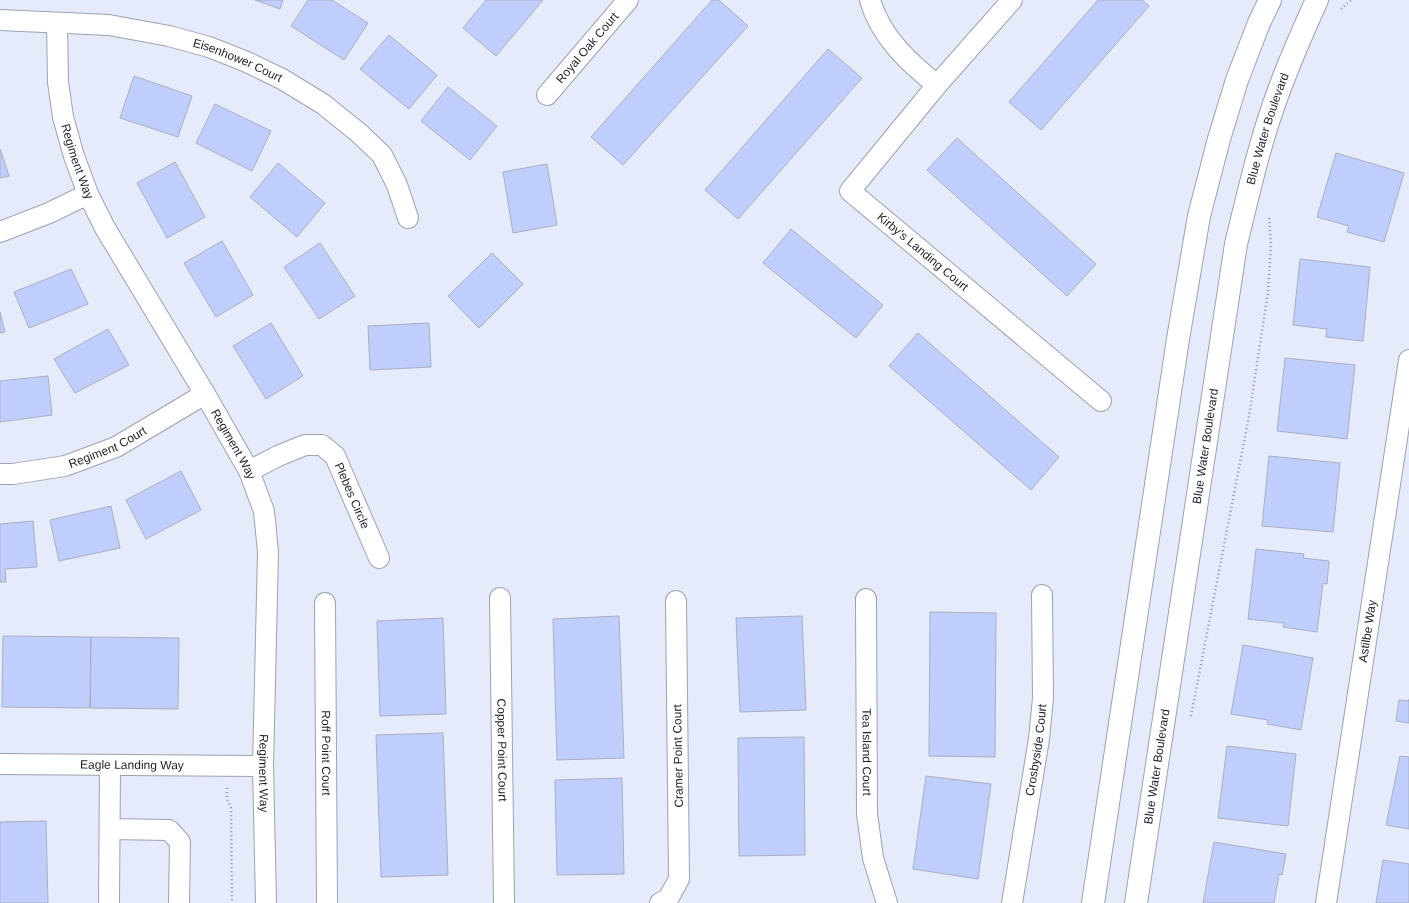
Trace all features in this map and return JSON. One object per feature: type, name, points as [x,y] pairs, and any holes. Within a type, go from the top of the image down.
[{"type":"street","name":"Royal Oak Court","points":[[547,95],[628,0]]},
{"type":"street","points":[[870,0],[873,11],[892,42],[916,68],[937,85]]},
{"type":"street","name":"Kirby's Landing Court","points":[[1012,0],[937,85],[850,191],[1101,401]]},
{"type":"street","points":[[1093,903],[1178,339],[1199,216],[1218,139],[1237,80],[1259,23],[1270,0]]},
{"type":"street","name":"Blue Water Boulevard","points":[[1136,903],[1236,244],[1260,148],[1279,89],[1301,34],[1317,0]]},
{"type":"street","name":"Eisenhower Court","points":[[0,20],[109,25],[169,36],[209,47],[247,62],[282,79],[329,109],[359,133],[382,155],[397,185],[408,218]]},
{"type":"street","name":"Regiment Way","points":[[57,23],[58,82],[63,117],[74,156],[88,194],[105,228],[205,394],[249,471],[264,511],[268,552],[263,766],[266,903]]},
{"type":"street","points":[[0,232],[50,213],[88,194]]},
{"type":"street","name":"Astilbe Way","points":[[1326,903],[1402,458],[1409,360]]},
{"type":"street","name":"Regiment Court","points":[[0,474],[13,474],[65,466],[116,447],[205,394]]},
{"type":"street","name":"Plebes Circle","points":[[249,471],[278,456],[305,445],[322,445],[335,456],[379,558]]},
{"type":"street","name":"Crosbyside Court","points":[[1012,903],[1039,739],[1043,698],[1042,595]]},
{"type":"street","name":"Copper Point Court","points":[[500,598],[504,903]]},
{"type":"street","name":"Tea Island Court","points":[[866,599],[867,814],[873,858],[887,903]]},
{"type":"street","name":"Cramer Point Court","points":[[660,903],[668,899],[679,879],[676,601]]},
{"type":"street","name":"Roff Point Court","points":[[325,603],[327,903]]},
{"type":"street","name":"Eagle Landing Way","points":[[0,764],[263,766]]},
{"type":"street","points":[[109,903],[110,765]]},
{"type":"street","points":[[110,829],[170,830],[180,842],[179,903]]},
{"type":"path","points":[[1340,9],[1351,0]]},
{"type":"path","points":[[1190,719],[1249,416],[1268,292],[1271,245],[1269,214]]},
{"type":"path","points":[[228,766],[227,799],[231,808],[232,903]]},
{"type":"building","points":[[255,0],[283,0],[280,9]]},
{"type":"building","points":[[308,0],[332,0],[368,23],[344,60],[291,26]]},
{"type":"building","points":[[486,0],[543,0],[496,56],[463,28]]},
{"type":"building","points":[[712,0],[719,0],[748,26],[623,165],[591,137]]},
{"type":"building","points":[[1098,0],[1142,0],[1149,6],[1041,130],[1009,102]]},
{"type":"building","points":[[389,35],[437,75],[409,109],[360,69]]},
{"type":"building","points":[[828,49],[862,78],[738,219],[705,190]]},
{"type":"building","points":[[134,76],[192,96],[178,137],[120,118]]},
{"type":"building","points":[[448,87],[497,126],[470,160],[421,121]]},
{"type":"building","points":[[215,104],[271,131],[252,171],[196,143]]},
{"type":"building","points":[[957,138],[1096,264],[1067,296],[927,170]]},
{"type":"building","points":[[0,149],[9,176],[0,178]]},
{"type":"building","points":[[1336,153],[1404,173],[1384,242],[1347,232],[1349,226],[1317,217]]},
{"type":"building","points":[[175,162],[205,217],[167,238],[137,183]]},
{"type":"building","points":[[278,163],[325,203],[297,237],[250,197]]},
{"type":"building","points":[[547,164],[557,225],[513,233],[503,172]]},
{"type":"building","points":[[791,229],[883,305],[856,338],[763,263]]},
{"type":"building","points":[[222,241],[253,295],[216,317],[184,263]]},
{"type":"building","points":[[320,243],[355,296],[319,319],[284,267]]},
{"type":"building","points":[[492,253],[523,284],[479,328],[448,296]]},
{"type":"building","points":[[1300,259],[1370,267],[1363,341],[1326,337],[1327,329],[1293,325]]},
{"type":"building","points":[[71,269],[88,304],[29,328],[14,292]]},
{"type":"building","points":[[0,312],[5,332],[0,333]]},
{"type":"building","points":[[271,323],[303,376],[266,399],[233,346]]},
{"type":"building","points":[[429,323],[431,367],[370,370],[368,326]]},
{"type":"building","points":[[108,329],[129,365],[75,393],[54,359]]},
{"type":"building","points":[[918,333],[1059,457],[1031,490],[889,366]]},
{"type":"building","points":[[1285,358],[1355,365],[1347,439],[1277,431]]},
{"type":"building","points":[[48,376],[52,415],[0,422],[0,381]]},
{"type":"building","points":[[1269,456],[1340,463],[1333,532],[1262,526]]},
{"type":"building","points":[[181,471],[201,510],[146,539],[126,500]]},
{"type":"building","points":[[111,506],[120,548],[59,561],[50,520]]},
{"type":"building","points":[[33,521],[37,567],[5,569],[6,582],[0,582],[0,524]]},
{"type":"building","points":[[1256,549],[1304,554],[1303,558],[1329,561],[1327,584],[1323,583],[1317,632],[1283,627],[1284,623],[1248,619]]},
{"type":"building","points":[[930,612],[996,613],[995,757],[929,756]]},
{"type":"building","points":[[619,616],[624,758],[557,760],[553,619]]},
{"type":"building","points":[[802,616],[806,710],[740,712],[736,618]]},
{"type":"building","points":[[443,618],[446,714],[380,716],[377,621]]},
{"type":"building","points":[[3,636],[91,637],[90,708],[2,707]]},
{"type":"building","points":[[91,637],[179,638],[178,709],[90,708]]},
{"type":"building","points":[[1243,645],[1313,658],[1301,730],[1267,724],[1268,720],[1231,714]]},
{"type":"building","points":[[1399,700],[1409,701],[1409,723],[1396,721]]},
{"type":"building","points":[[443,733],[448,875],[381,877],[376,735]]},
{"type":"building","points":[[804,737],[805,855],[739,856],[738,738]]},
{"type":"building","points":[[1227,746],[1296,754],[1288,826],[1218,818]]},
{"type":"building","points":[[1400,756],[1409,757],[1409,829],[1386,825]]},
{"type":"building","points":[[926,776],[991,784],[978,879],[913,869]]},
{"type":"building","points":[[622,778],[624,874],[557,875],[555,780]]},
{"type":"building","points":[[46,821],[48,903],[0,903],[0,822]]},
{"type":"building","points":[[1214,842],[1286,854],[1282,875],[1279,874],[1274,903],[1203,903]]},
{"type":"building","points":[[1383,860],[1409,864],[1409,903],[1376,903]]}]
